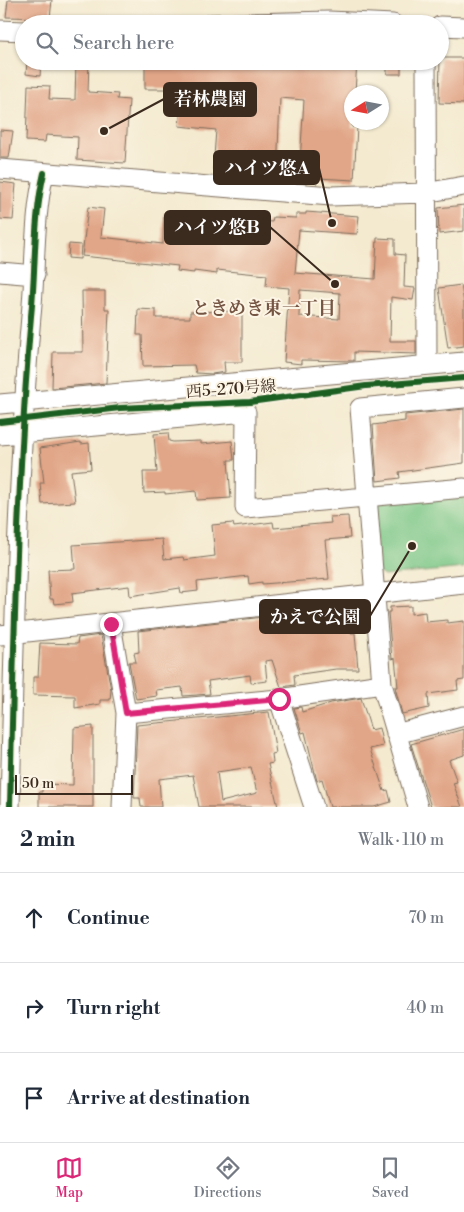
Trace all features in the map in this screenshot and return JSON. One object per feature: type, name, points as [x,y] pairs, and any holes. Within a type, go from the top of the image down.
[{"type":"street","points":[[449,26],[464,27]]},
{"type":"street","points":[[0,30],[15,31]]},
{"type":"street","points":[[426,70],[426,365]]},
{"type":"street","points":[[0,169],[331,196],[425,193],[464,186]]},
{"type":"street","points":[[10,807],[7,634],[35,275],[37,201],[44,173]]},
{"type":"street","points":[[0,272],[35,275]]},
{"type":"street","points":[[0,404],[464,362]]},
{"type":"street","points":[[418,807],[382,684],[360,408],[464,398]]},
{"type":"street","points":[[0,435],[246,412],[245,508],[464,488]]},
{"type":"street","points":[[7,634],[111,624],[374,592],[464,584]]},
{"type":"street","points":[[111,624],[126,713],[122,807]]},
{"type":"street","points":[[126,713],[279,699],[382,684]]},
{"type":"street","points":[[279,699],[314,807]]},
{"type":"street","points":[[396,734],[464,716]]},
{"type":"green space","points":[[464,493],[464,568],[384,576],[378,572],[373,509],[378,502]]},
{"type":"building","points":[[8,0],[52,0],[50,15],[15,15],[15,17],[6,17]]},
{"type":"building","points":[[449,58],[464,58],[464,104],[439,103],[440,70],[449,70]]},
{"type":"building","points":[[26,70],[40,70],[40,76],[26,74]]},
{"type":"building","points":[[76,70],[89,70],[88,92],[118,94],[117,99],[129,100],[125,163],[77,160],[78,137],[46,135],[45,142],[26,141],[28,85],[50,86],[49,99],[75,100]]},
{"type":"building","points":[[145,70],[356,70],[355,85],[344,85],[344,130],[357,130],[354,180],[299,177],[304,100],[280,98],[277,175],[213,170],[216,130],[179,126],[183,89],[145,89]]},
{"type":"building","points":[[387,70],[401,70],[401,74],[387,74]]},
{"type":"building","points":[[0,130],[13,131],[9,158],[0,158]]},
{"type":"building","points":[[0,182],[16,184],[13,220],[0,219]]},
{"type":"building","points":[[464,205],[464,231],[439,234],[438,208]]},
{"type":"building","points":[[88,207],[104,209],[101,237],[163,244],[164,213],[272,222],[273,217],[296,218],[296,214],[306,214],[306,212],[359,216],[357,234],[299,230],[295,273],[375,279],[377,238],[395,239],[395,254],[405,255],[404,287],[415,288],[413,300],[391,297],[390,341],[416,341],[416,354],[354,352],[354,361],[301,360],[301,364],[284,362],[289,288],[266,286],[267,275],[217,270],[217,274],[194,271],[194,273],[177,271],[178,266],[82,256]],"holes":[[[300,290],[340,293],[339,319],[299,316]]]},
{"type":"building","points":[[69,244],[81,245],[80,259],[68,258]]},
{"type":"building","points":[[461,285],[464,303],[464,346],[448,348],[439,288]]},
{"type":"building","points":[[82,291],[105,291],[105,309],[109,309],[106,383],[52,388],[53,352],[83,352]]},
{"type":"building","points":[[138,309],[156,310],[156,318],[190,318],[190,312],[242,311],[242,362],[224,362],[225,372],[212,374],[196,373],[194,365],[143,366],[142,335],[137,335]]},
{"type":"building","points":[[464,409],[464,463],[399,472],[400,478],[377,481],[373,425],[405,421],[405,415]]},
{"type":"building","points":[[168,433],[169,441],[173,442],[201,441],[201,444],[232,441],[234,460],[228,460],[231,498],[197,500],[196,491],[165,494],[165,492],[144,493],[143,472],[157,472],[154,434]]},
{"type":"building","points":[[81,442],[81,444],[89,443],[91,469],[71,471],[75,502],[42,504],[40,483],[44,483],[40,448]]},
{"type":"building","points":[[348,516],[350,538],[325,540],[329,579],[249,584],[248,576],[197,582],[198,591],[181,593],[180,588],[130,596],[129,586],[72,593],[73,602],[54,604],[53,599],[50,599],[48,570],[75,569],[73,545],[162,539],[164,559],[183,557],[184,560],[215,556],[212,525],[233,523],[234,527],[273,522],[274,528],[331,523],[330,517]]},
{"type":"building","points":[[411,606],[411,614],[425,612],[426,622],[447,620],[447,623],[464,621],[464,680],[457,681],[458,690],[428,694],[429,708],[402,714],[395,687],[398,687],[395,658],[392,659],[388,612],[390,612],[390,607]]},
{"type":"building","points":[[345,610],[346,627],[350,626],[351,633],[355,633],[358,669],[336,669],[294,675],[295,685],[281,687],[272,660],[265,661],[267,681],[251,683],[250,675],[208,681],[210,694],[183,696],[182,687],[156,690],[157,696],[136,699],[129,662],[136,662],[134,653],[139,652],[138,631],[264,617],[264,620],[290,617],[291,622],[333,618],[332,611]]},
{"type":"building","points":[[101,635],[111,690],[110,700],[100,700],[100,704],[75,708],[75,696],[33,695],[33,677],[38,677],[40,643],[77,644],[78,638]]},
{"type":"building","points":[[361,698],[371,730],[379,728],[383,746],[370,749],[384,791],[388,790],[391,802],[374,807],[330,807],[322,779],[317,781],[305,732],[302,733],[294,708],[301,707],[302,712],[331,703]]},
{"type":"building","points":[[269,712],[276,753],[272,754],[273,763],[268,764],[278,807],[199,807],[193,775],[159,779],[161,807],[141,807],[140,798],[134,798],[137,725]],"holes":[[[251,767],[257,793],[221,802],[217,772]]]},
{"type":"building","points":[[93,726],[93,807],[39,807],[39,792],[42,792],[42,784],[73,785],[74,728]]},
{"type":"building","points":[[464,729],[464,755],[449,760],[457,782],[453,783],[462,807],[431,807],[411,744]]},
{"type":"cycle path","points":[[10,807],[22,438],[33,298],[36,227],[44,173]]},
{"type":"cycle path","name":"西5-270号線","points":[[0,422],[120,408],[250,402],[366,386],[464,378]]},
{"type":"place","name":"若林農園","points":[[104,131]]},
{"type":"place","name":"ハイツ悠A","points":[[332,223]]},
{"type":"place","name":"ハイツ悠B","points":[[335,284]]},
{"type":"place","name":"かえで公園","points":[[412,546]]},
{"type":"district","name":"ときめき東一丁目","points":[[264,308]]},
{"type":"route","points":[[111,624],[126,713],[279,699]]}]
